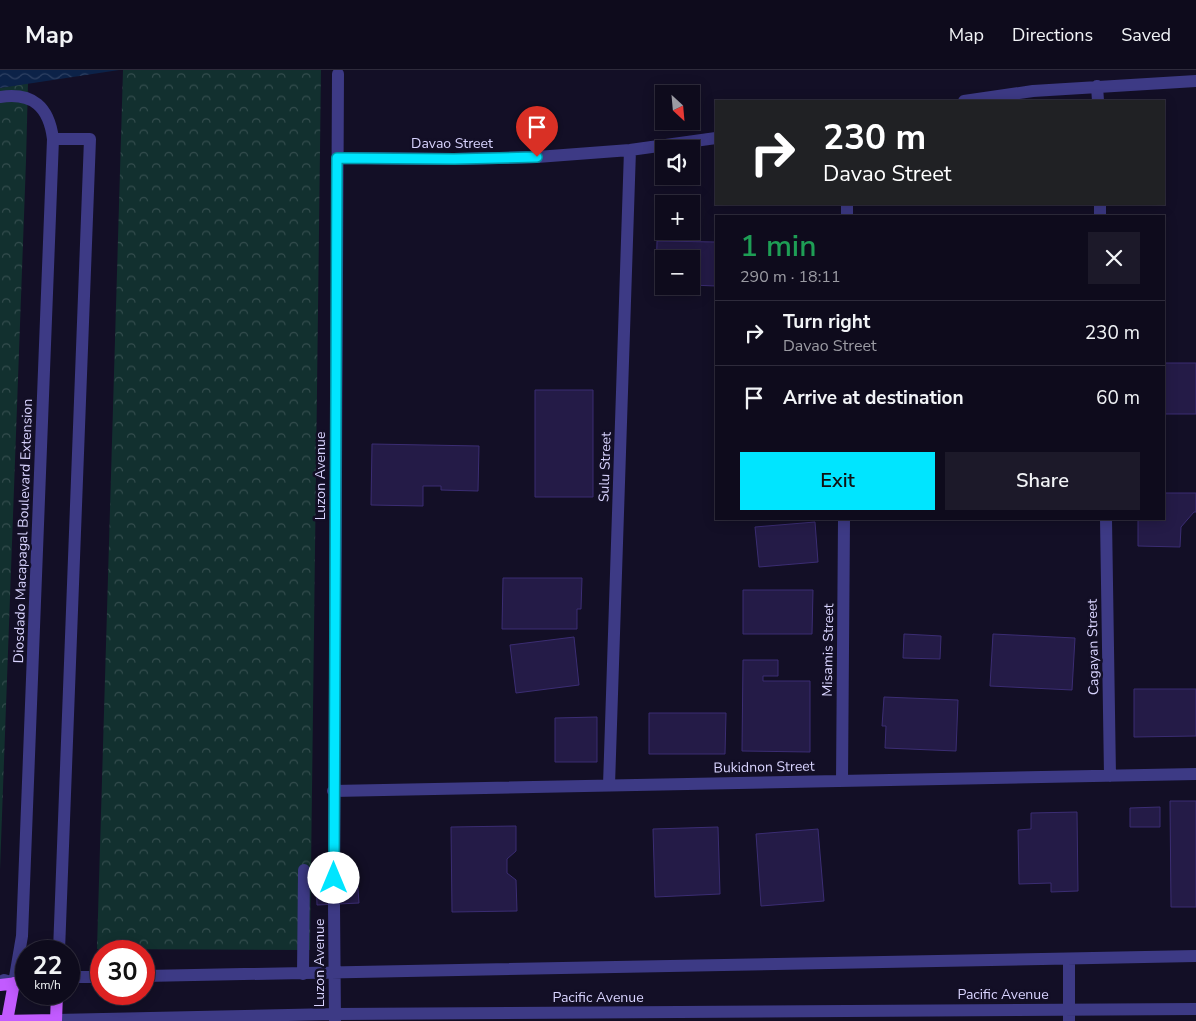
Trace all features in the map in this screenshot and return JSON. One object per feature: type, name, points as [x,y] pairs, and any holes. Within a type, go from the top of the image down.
[{"type":"main road","points":[[0,985],[15,983]]},
{"type":"main road","points":[[7,1021],[15,997]]},
{"type":"main road","points":[[56,1021],[57,1005]]},
{"type":"main road","name":"Pacific Avenue","points":[[0,1021],[56,1021]]},
{"type":"street","name":"Luzon Avenue","points":[[334,878],[338,74]]},
{"type":"street","points":[[970,100],[1033,90],[1196,81]]},
{"type":"street","points":[[1098,86],[1098,100]]},
{"type":"street","name":"Diosdado Macapagal Boulevard Extension","points":[[0,97],[20,96],[32,100],[44,111],[52,128],[53,139],[22,940]]},
{"type":"street","name":"Davao Street","points":[[337,158],[454,159],[537,157],[630,150],[715,138]]},
{"type":"street","points":[[53,139],[90,139],[59,940]]},
{"type":"street","name":"Sulu Street","points":[[609,785],[630,150]]},
{"type":"street","name":"Misamis Street","points":[[842,781],[844,520]]},
{"type":"street","name":"Cagayan Street","points":[[1106,520],[1110,776]]},
{"type":"street","name":"Bukidnon Street","points":[[334,791],[1196,774]]},
{"type":"street","points":[[303,974],[304,870]]},
{"type":"street","name":"Luzon Avenue","points":[[334,904],[334,1017]]},
{"type":"street","name":"Pacific Avenue","points":[[155,976],[1196,956]]},
{"type":"street","points":[[1069,959],[1069,1015]]},
{"type":"street","points":[[0,979],[15,981]]},
{"type":"street","name":"Pacific Avenue","points":[[56,1021],[334,1017],[1069,1015],[1196,1009]]},
{"type":"green space","points":[[123,70],[321,70],[310,950],[155,949],[155,940],[97,940]]},
{"type":"green space","points":[[28,83],[26,161],[0,870],[0,88]]},
{"type":"water","points":[[0,70],[119,70],[0,88]]},
{"type":"building","points":[[657,241],[715,242],[715,286],[700,285],[700,250],[657,250]]},
{"type":"building","points":[[1165,363],[1196,363],[1196,414],[1165,414]]},
{"type":"building","points":[[535,390],[593,390],[593,497],[535,497]]},
{"type":"building","points":[[372,444],[479,446],[478,491],[441,490],[441,486],[423,486],[423,506],[371,505]]},
{"type":"building","points":[[1165,493],[1196,493],[1196,512],[1181,527],[1180,547],[1138,546],[1138,520],[1165,520]]},
{"type":"building","points":[[815,522],[818,562],[759,567],[755,527]]},
{"type":"building","points":[[503,578],[582,578],[581,609],[577,609],[577,629],[502,629]]},
{"type":"building","points":[[743,590],[813,590],[812,634],[743,634]]},
{"type":"building","points":[[904,634],[941,636],[940,659],[903,658]]},
{"type":"building","points":[[993,634],[1075,638],[1072,690],[990,686]]},
{"type":"building","points":[[574,637],[579,685],[516,693],[510,645]]},
{"type":"building","points":[[743,660],[778,660],[778,676],[763,676],[763,681],[810,681],[810,752],[742,751]]},
{"type":"building","points":[[1134,689],[1196,689],[1196,736],[1134,737]]},
{"type":"building","points":[[884,697],[958,700],[956,751],[885,748],[886,726],[882,726]]},
{"type":"building","points":[[649,713],[726,713],[725,754],[649,754]]},
{"type":"building","points":[[597,717],[597,762],[555,762],[555,718]]},
{"type":"building","points":[[1170,801],[1196,801],[1196,907],[1171,907]]},
{"type":"building","points":[[1160,807],[1160,827],[1130,827],[1130,808]]},
{"type":"building","points":[[1077,812],[1078,891],[1051,892],[1051,883],[1019,884],[1018,830],[1031,829],[1031,813]]},
{"type":"building","points":[[516,826],[516,851],[507,859],[507,873],[516,880],[517,911],[452,912],[451,827]]},
{"type":"building","points":[[718,827],[720,894],[655,897],[653,829]]},
{"type":"building","points":[[818,829],[824,901],[761,906],[756,834]]},
{"type":"building","points":[[357,876],[359,903],[317,905],[316,878]]},
{"type":"tunnel","points":[[334,878],[334,904]]},
{"type":"route","points":[[334,878],[337,158],[454,159],[537,157]]}]
